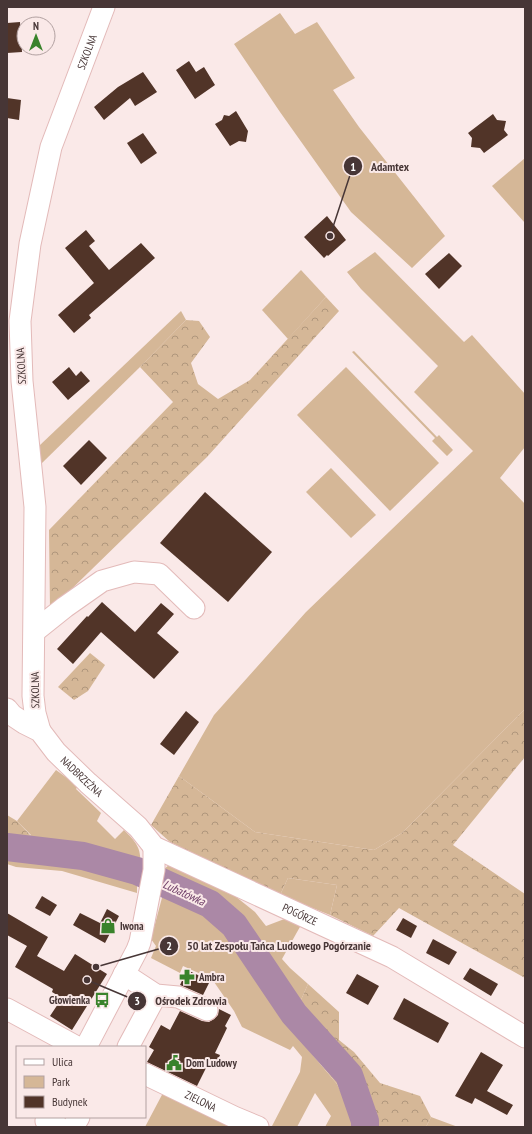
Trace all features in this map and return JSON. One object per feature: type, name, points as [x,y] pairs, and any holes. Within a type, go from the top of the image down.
[{"type":"street","name":"SZKOLNA","points":[[40,731],[35,713],[33,696],[35,631],[35,507],[22,381],[20,321],[30,244],[51,147],[103,10]]},
{"type":"street","points":[[35,631],[65,607],[102,582],[134,572],[159,574],[194,608]]},
{"type":"street","name":"NADBRZEŻNA","points":[[7,709],[12,715],[40,731],[56,752],[88,783],[138,826],[154,847]]},
{"type":"street","points":[[87,1046],[140,942],[154,870],[154,847]]},
{"type":"street","name":"POGÓRZE","points":[[154,847],[392,957],[525,1037]]},
{"type":"street","points":[[124,974],[156,995],[178,998],[207,1010]]},
{"type":"street","points":[[129,1046],[156,995]]},
{"type":"street","points":[[7,1009],[75,1046]]},
{"type":"street","name":"ZIELONA","points":[[146,1074],[227,1114],[258,1127]]},
{"type":"street","points":[[73,1127],[78,1118]]},
{"type":"green space","points":[[280,13],[295,34],[317,22],[355,78],[333,90],[359,127],[445,236],[412,268],[351,212],[234,44]]},
{"type":"green space","points":[[525,158],[525,223],[492,186]]},
{"type":"green space","points":[[375,252],[464,342],[472,335],[525,394],[525,447],[500,478],[525,504],[525,709],[402,833],[374,850],[255,832],[179,776],[214,715],[306,612],[473,451],[414,392],[438,366],[361,289],[347,272]]},
{"type":"green space","points":[[301,270],[326,297],[288,339],[262,310]]},
{"type":"green space","points":[[326,297],[339,311],[207,457],[50,610],[49,530],[173,402],[140,367],[186,320],[199,321],[210,337],[191,363],[198,384],[218,399],[250,380]]},
{"type":"green space","points":[[181,311],[186,320],[41,464],[39,446]]},
{"type":"green space","points":[[354,351],[437,437],[439,435],[453,450],[447,456],[432,441],[435,438],[352,352]]},
{"type":"green space","points":[[346,367],[439,463],[390,511],[297,415]]},
{"type":"green space","points":[[331,468],[376,515],[351,538],[306,492]]},
{"type":"green space","points":[[90,653],[105,665],[88,691],[74,700],[58,687]]},
{"type":"green space","points":[[525,709],[525,757],[453,845],[525,894],[525,978],[399,908],[373,936],[330,915],[337,885],[288,878],[280,895],[170,842],[151,825],[179,776],[255,832],[374,850],[402,833]]},
{"type":"green space","points":[[56,770],[78,786],[76,789],[101,813],[97,821],[115,839],[124,830],[139,849],[140,865],[96,851],[20,841],[31,835],[17,821]]},
{"type":"green space","points":[[7,815],[17,821],[31,836],[20,841],[7,837]]},
{"type":"green space","points":[[7,850],[18,854],[81,861],[127,871],[137,883],[137,893],[62,871],[16,867],[7,864]]},
{"type":"green space","points":[[173,862],[220,884],[255,912],[266,926],[287,918],[301,925],[282,959],[308,984],[300,1002],[320,1032],[305,1020],[283,989],[254,940],[239,921],[222,905],[206,895],[164,874],[164,869]]},
{"type":"green space","points":[[288,878],[337,885],[330,915],[280,895]]},
{"type":"green space","points":[[163,894],[206,911],[234,936],[284,1014],[311,1042],[306,1047],[337,1084],[350,1111],[374,1117],[375,1127],[325,1127],[331,1116],[315,1093],[297,1127],[272,1126],[300,1072],[302,1057],[293,1046],[290,1050],[242,1027],[234,1011],[212,979],[183,966],[180,973],[151,958],[156,946],[151,939]]},
{"type":"green space","points":[[308,984],[339,1012],[339,1040],[354,1052],[380,1083],[420,1096],[431,1117],[426,1127],[375,1127],[374,1117],[350,1111],[337,1084],[306,1046],[320,1032],[300,1002]]},
{"type":"green space","points":[[164,1091],[228,1122],[225,1127],[145,1127]]},
{"type":"green space","points":[[431,1117],[458,1127],[426,1127]]},
{"type":"building","points":[[16,22],[16,52],[7,53],[7,23]]},
{"type":"building","points":[[189,61],[196,72],[204,67],[215,85],[195,99],[176,70]]},
{"type":"building","points":[[143,72],[157,92],[135,106],[130,98],[104,120],[94,107],[118,87]]},
{"type":"building","points":[[7,98],[21,100],[19,120],[7,118]]},
{"type":"building","points":[[236,111],[248,131],[246,142],[239,141],[230,146],[215,124],[222,120],[224,115],[229,116]]},
{"type":"building","points":[[493,114],[497,120],[506,121],[504,130],[508,135],[484,153],[480,148],[471,147],[472,138],[468,133]]},
{"type":"building","points":[[143,133],[157,153],[141,164],[127,143]]},
{"type":"building","points":[[327,216],[346,240],[324,258],[304,237]]},
{"type":"building","points":[[86,230],[95,241],[89,246],[109,270],[141,243],[155,258],[89,315],[91,318],[74,333],[58,315],[94,283],[65,248]]},
{"type":"building","points":[[449,253],[462,266],[439,289],[425,274]]},
{"type":"building","points":[[69,367],[76,376],[81,371],[90,381],[68,400],[52,382]]},
{"type":"building","points":[[89,440],[107,458],[81,485],[63,466]]},
{"type":"building","points":[[205,492],[272,552],[228,602],[160,543]]},
{"type":"building","points":[[102,602],[135,632],[161,603],[174,614],[157,633],[179,652],[154,679],[101,632],[73,664],[57,649]]},
{"type":"building","points":[[186,711],[199,722],[174,755],[160,744]]},
{"type":"building","points":[[42,896],[57,905],[50,916],[35,908]]},
{"type":"building","points":[[107,909],[119,916],[105,943],[73,925],[80,913],[100,923]]},
{"type":"building","points":[[7,913],[48,937],[37,956],[64,971],[75,954],[107,974],[72,1030],[50,1016],[62,998],[52,992],[53,989],[15,967],[27,946],[7,935]]},
{"type":"building","points":[[403,918],[417,926],[411,938],[396,930]]},
{"type":"building","points":[[433,939],[457,952],[449,965],[426,953]]},
{"type":"building","points":[[470,968],[498,984],[491,996],[463,979]]},
{"type":"building","points":[[187,970],[200,976],[199,978],[209,983],[203,995],[180,985]]},
{"type":"building","points":[[357,974],[379,986],[368,1005],[346,993]]},
{"type":"building","points":[[404,998],[449,1023],[438,1043],[393,1019]]},
{"type":"building","points":[[219,1009],[231,1015],[225,1026],[227,1028],[215,1053],[220,1055],[214,1069],[207,1066],[197,1086],[147,1062],[154,1050],[149,1047],[161,1025],[170,1030],[180,1011],[202,1021],[209,1022],[218,1015]]},
{"type":"building","points":[[481,1052],[503,1065],[487,1091],[513,1105],[507,1115],[475,1098],[472,1104],[455,1096]]},
{"type":"waterway","name":"Lubatówka","points":[[7,847],[83,856],[137,871],[210,904],[234,925],[294,1014],[349,1075],[365,1121],[365,1127]]},
{"type":"place","name":"Adamtex","points":[[330,236]]},
{"type":"place","name":"Iwona","points":[[108,926]]},
{"type":"place","name":"50 lat Zespołu Tańca Ludowego Pogórzanie","points":[[96,967]]},
{"type":"place","name":"Ambra","points":[[187,977]]},
{"type":"place","name":"Ośrodek Zdrowia","points":[[87,980]]},
{"type":"place","name":"Głowienka","points":[[102,1000]]},
{"type":"place","name":"Dom Ludowy","points":[[174,1063]]}]
